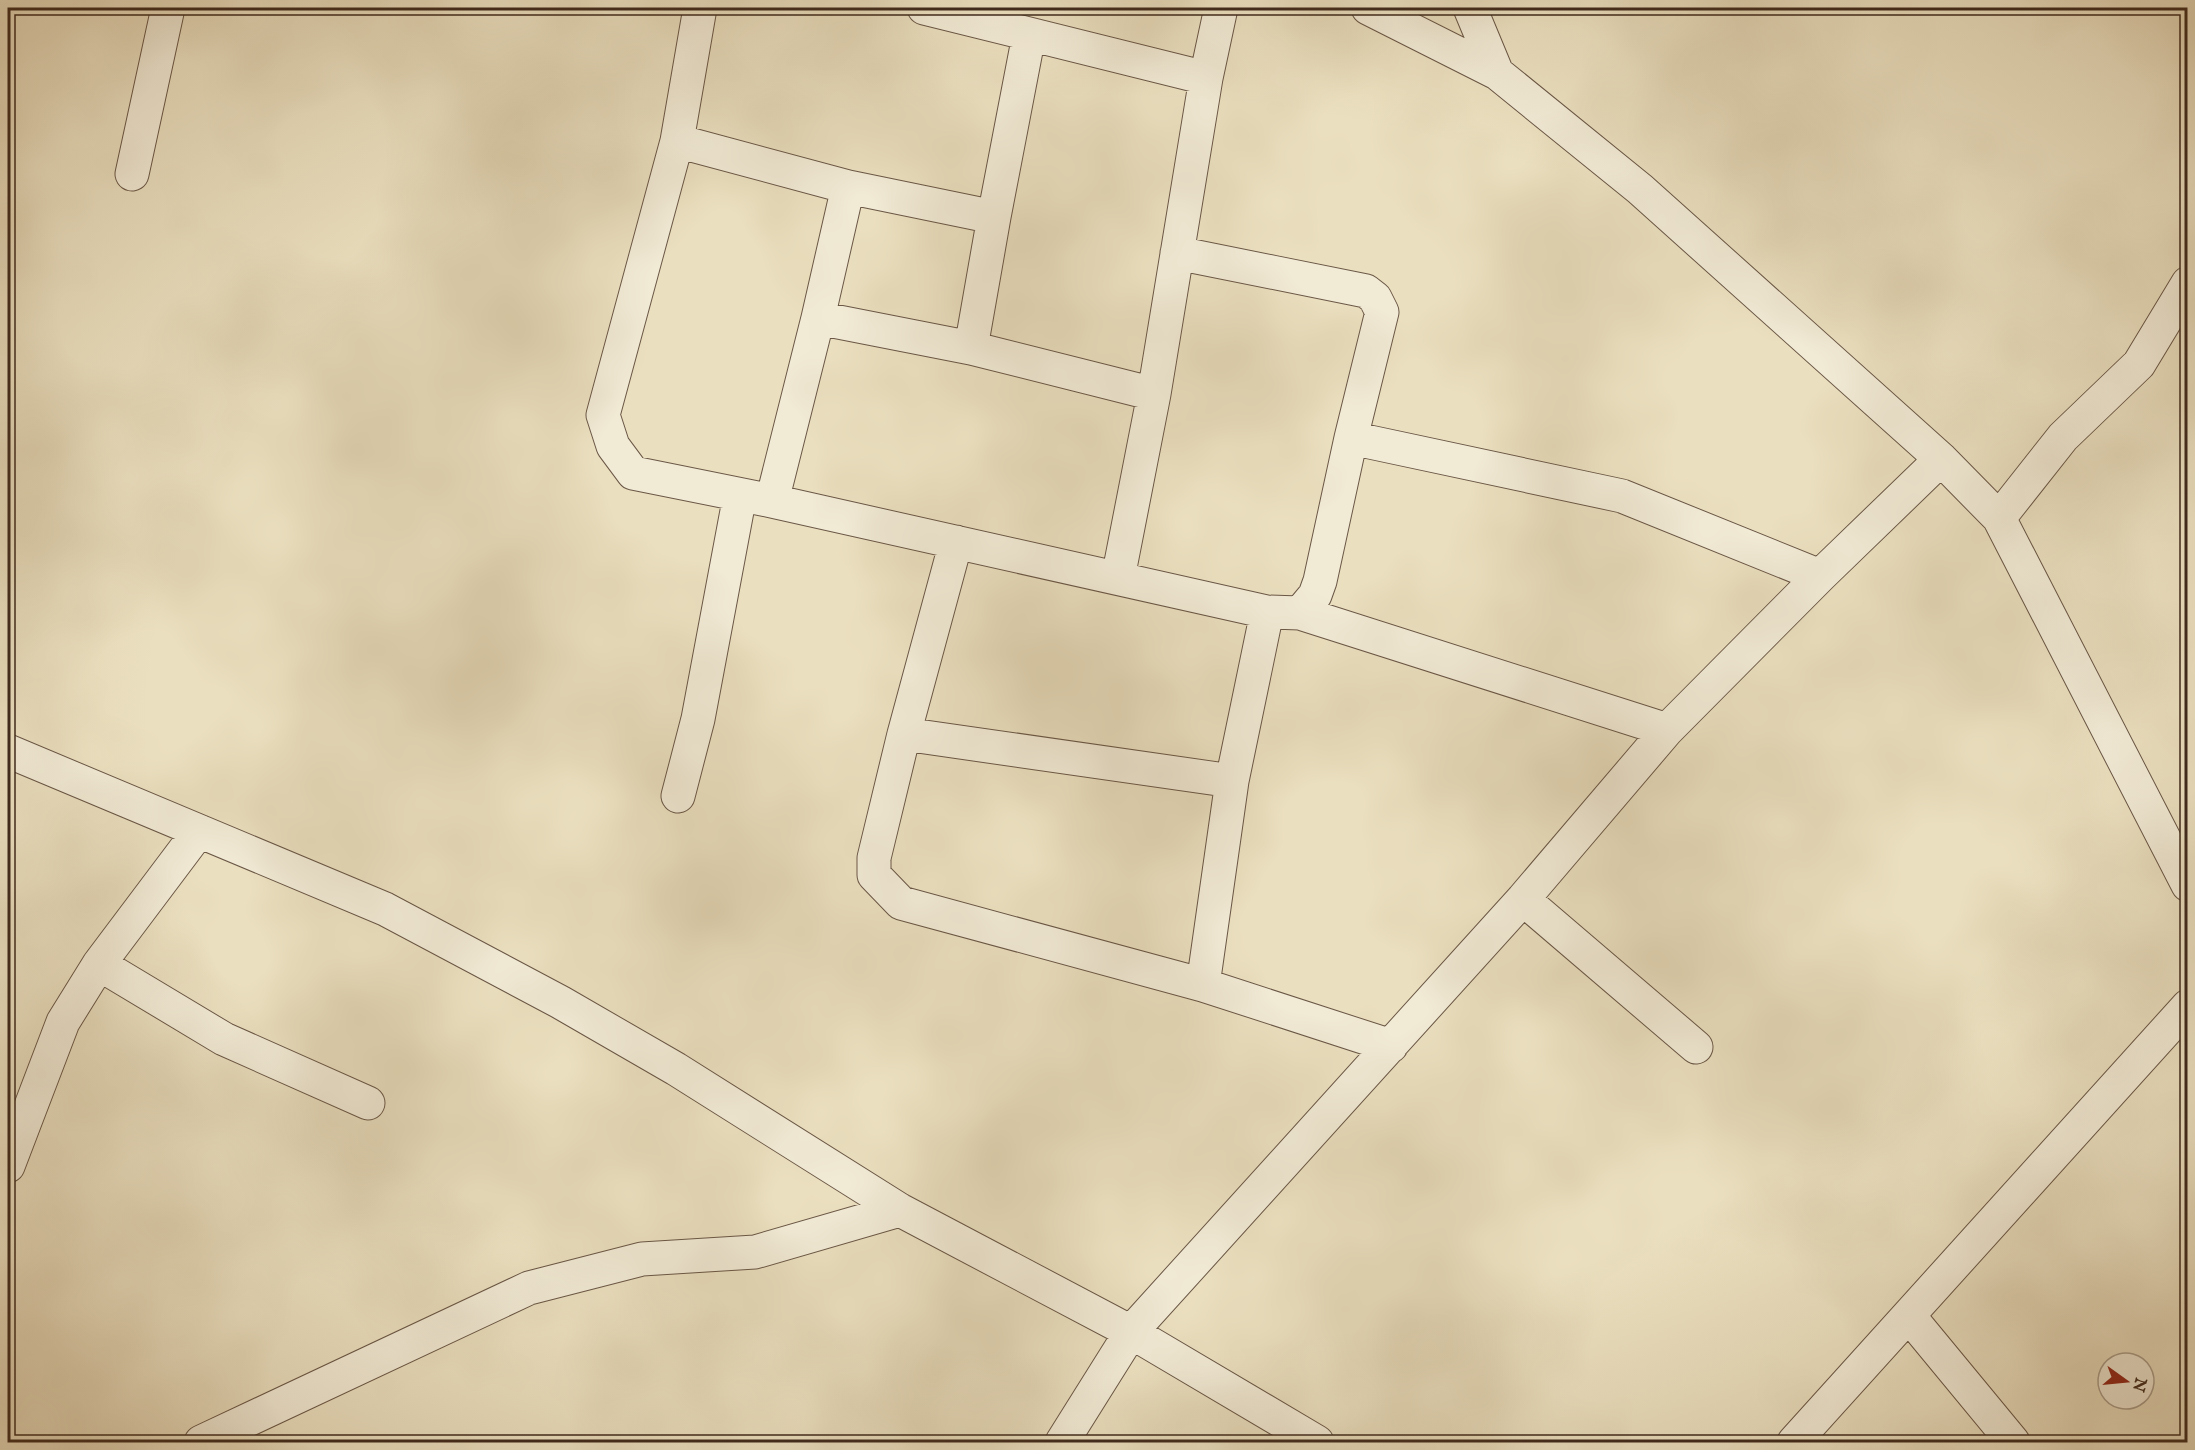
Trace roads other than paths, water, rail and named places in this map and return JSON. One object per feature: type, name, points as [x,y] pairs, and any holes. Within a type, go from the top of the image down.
[{"type":"street","points":[[132,174],[168,8]]},
{"type":"street","points":[[700,8],[677,141],[603,415],[613,446],[633,473],[772,501],[1268,612],[1300,613],[1667,730]]},
{"type":"street","points":[[924,8],[1206,78]]},
{"type":"street","points":[[1118,578],[1154,394],[1206,78],[1221,8]]},
{"type":"street","points":[[1368,8],[1497,73],[1640,189],[1941,459],[1999,518],[2187,885]]},
{"type":"street","points":[[1470,8],[1497,73]]},
{"type":"street","points":[[971,348],[1029,34]]},
{"type":"street","points":[[677,141],[848,187],[994,217]]},
{"type":"street","points":[[772,501],[848,187]]},
{"type":"street","points":[[1177,253],[1366,291],[1375,298],[1382,312],[1351,438],[1320,580],[1315,594],[1300,613]]},
{"type":"street","points":[[1999,518],[2063,437],[2139,364],[2187,283]]},
{"type":"street","points":[[818,318],[971,348],[1154,394]]},
{"type":"street","points":[[1351,438],[1622,496],[1820,576]]},
{"type":"street","points":[[1062,1443],[1131,1332],[1523,899],[1667,730],[1820,576],[1941,459]]},
{"type":"street","points":[[678,796],[698,719],[741,495]]},
{"type":"street","points":[[956,542],[904,734],[874,858],[874,875],[901,903],[1203,985],[1391,1046]]},
{"type":"street","points":[[1203,985],[1232,781],[1268,612]]},
{"type":"street","points":[[904,734],[1232,781]]},
{"type":"street","points":[[8,751],[385,909],[560,1002],[676,1069],[900,1210],[1131,1332],[1317,1443]]},
{"type":"street","points":[[8,1166],[63,1022],[99,964],[199,831]]},
{"type":"street","points":[[1523,899],[1696,1047]]},
{"type":"street","points":[[99,964],[224,1039],[368,1103]]},
{"type":"street","points":[[1794,1443],[2187,1006]]},
{"type":"street","points":[[201,1443],[529,1288],[642,1259],[755,1252],[900,1210]]},
{"type":"street","points":[[1909,1316],[2013,1443]]}]
